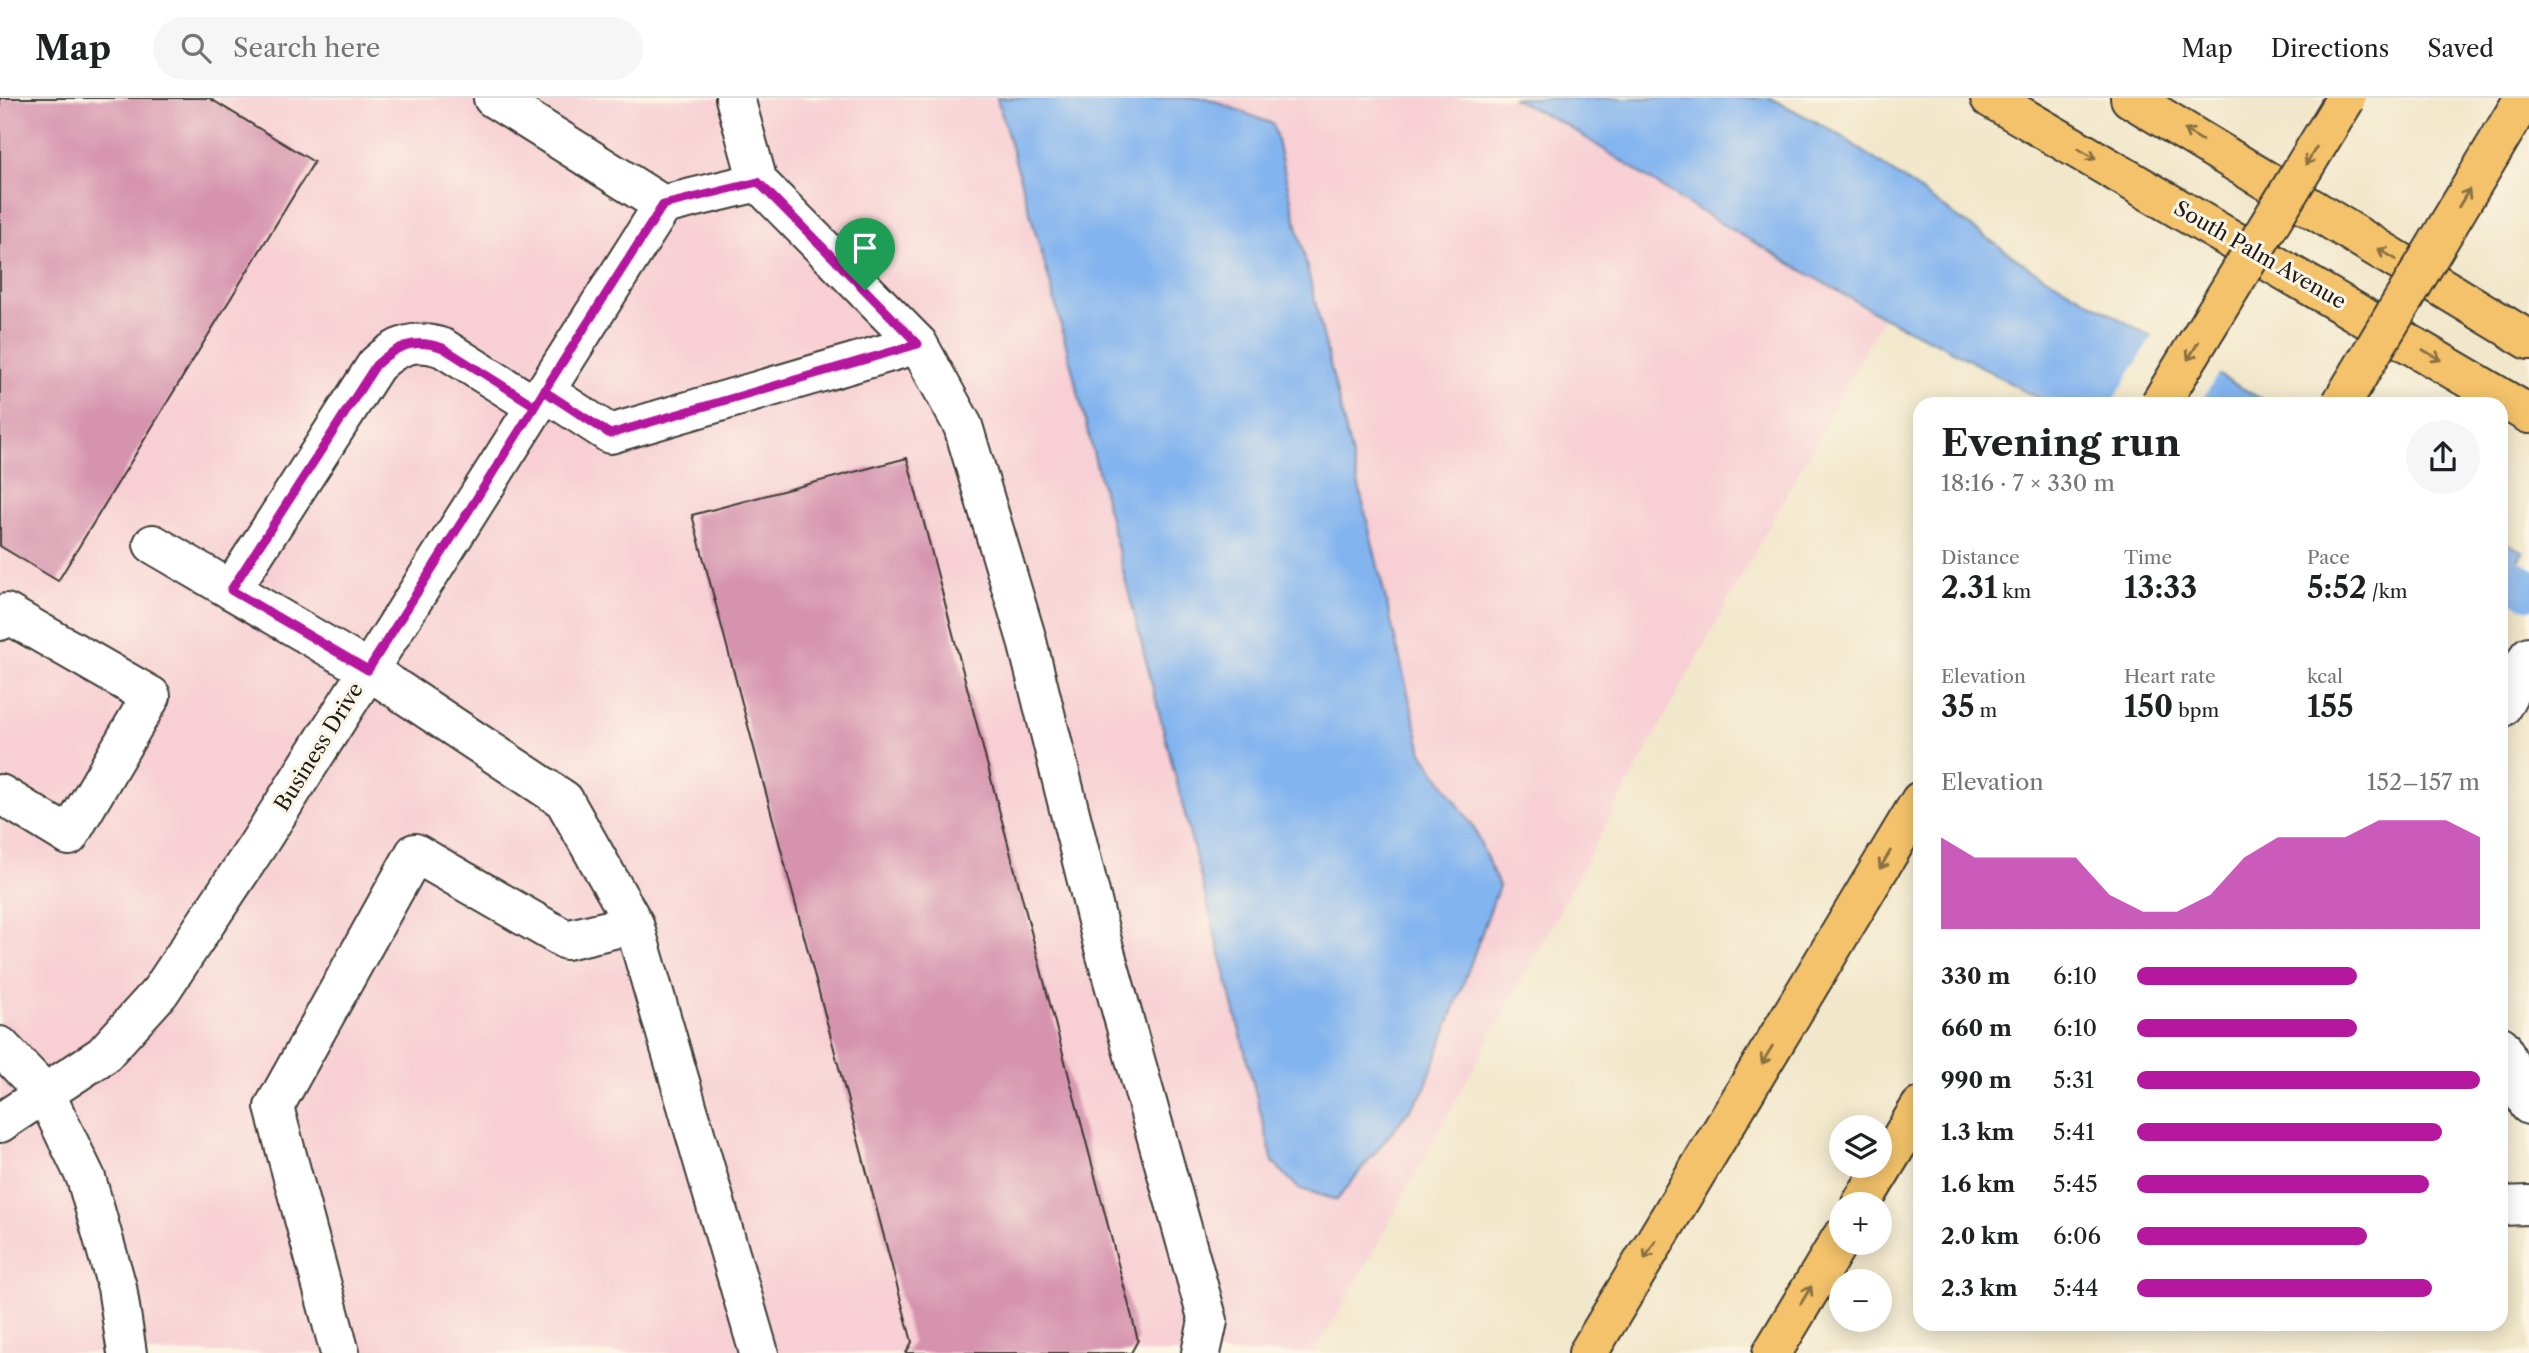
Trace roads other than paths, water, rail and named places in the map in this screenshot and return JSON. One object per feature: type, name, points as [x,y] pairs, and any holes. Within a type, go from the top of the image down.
[{"type":"main road","name":"South Palm Avenue","points":[[1990,98],[2500,397]]},
{"type":"main road","points":[[2130,98],[2529,340]]},
{"type":"main road","points":[[2164,397],[2346,98]]},
{"type":"main road","points":[[2345,397],[2524,98]]},
{"type":"main road","name":"South Palm Avenue","points":[[2508,402],[2529,414]]},
{"type":"main road","points":[[1588,1353],[1913,813]]},
{"type":"main road","points":[[1868,1192],[1913,1119]]},
{"type":"main road","points":[[1772,1353],[1831,1255]]},
{"type":"street","points":[[494,98],[663,205],[758,182]]},
{"type":"street","points":[[735,98],[758,182],[918,344],[963,426],[1026,637],[1102,941],[1208,1321],[1200,1353]]},
{"type":"street","name":"Business Drive","points":[[0,1123],[103,1055],[159,992],[368,670],[663,205]]},
{"type":"street","points":[[231,590],[376,365],[390,351],[406,343],[426,342],[443,348],[610,434],[918,344]]},
{"type":"street","points":[[153,544],[368,670],[564,800],[634,923],[759,1353]]},
{"type":"street","points":[[0,621],[6,613],[151,696],[69,836],[0,794]]},
{"type":"street","points":[[2508,689],[2529,656]]},
{"type":"street","points":[[340,1353],[274,1107],[415,853],[566,940],[634,923]]},
{"type":"street","points":[[0,1046],[45,1093],[86,1178],[117,1287],[127,1353]]},
{"type":"street","points":[[2508,1206],[2529,1205]]},
{"type":"water","points":[[997,98],[1207,98],[1273,124],[1422,752],[1474,828],[1499,886],[1423,1093],[1337,1200],[1298,1188],[1273,1162],[1052,290]]},
{"type":"water","points":[[1512,98],[1771,98],[1840,135],[2030,268],[2258,397],[2035,397],[1942,345],[1883,317],[1684,202],[1566,125]]},
{"type":"water","points":[[2508,543],[2523,552],[2508,577]]},
{"type":"waterway","points":[[2508,577],[2529,589]]}]
